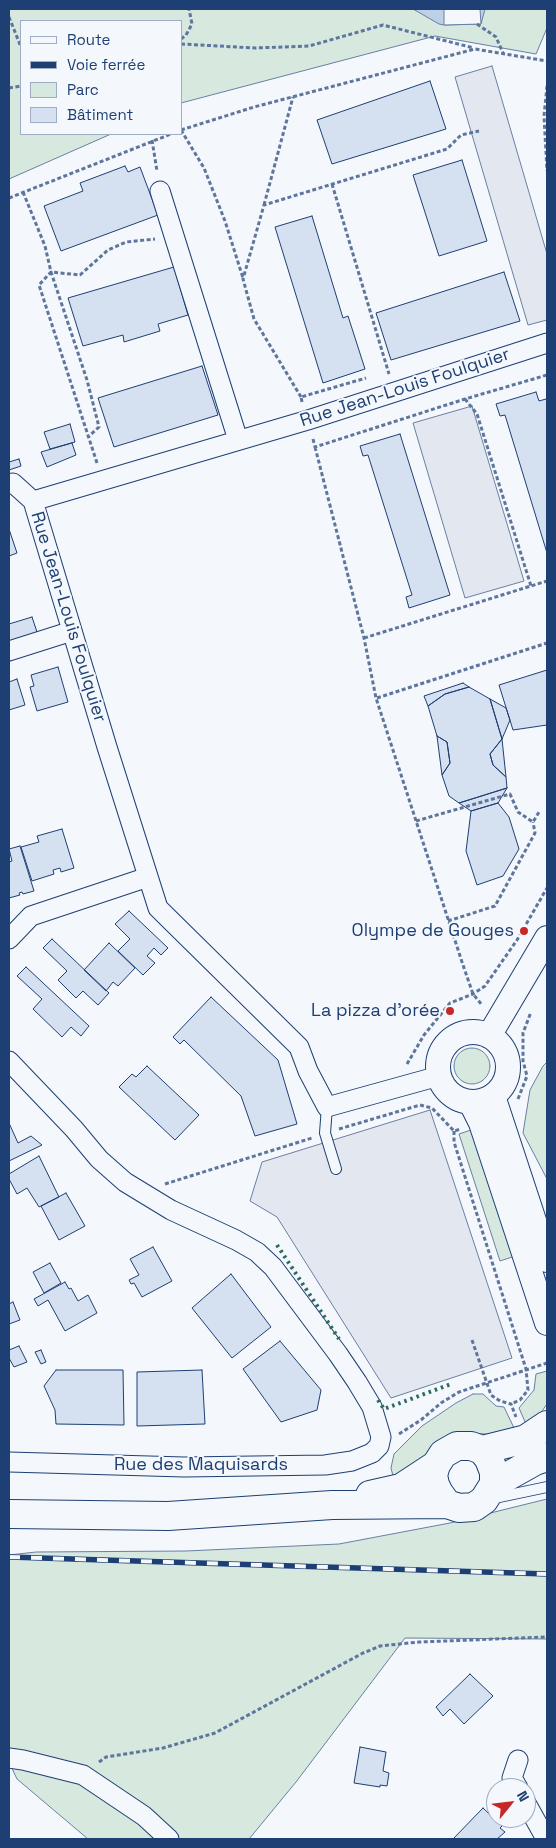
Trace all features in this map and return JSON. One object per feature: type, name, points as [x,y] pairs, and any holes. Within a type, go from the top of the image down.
[{"type":"main road","points":[[332,1505],[401,1488],[436,1464],[443,1454],[457,1446],[470,1446],[482,1450],[526,1439],[547,1425]]},
{"type":"main road","points":[[482,1450],[489,1459],[494,1472],[489,1492]]},
{"type":"main road","points":[[9,1514],[168,1516],[332,1505],[447,1504],[459,1508],[474,1507],[489,1492],[535,1461],[547,1457]]},
{"type":"main road","points":[[436,1464],[433,1476],[435,1485],[447,1504]]},
{"type":"street","points":[[160,191],[176,237],[238,440]]},
{"type":"street","name":"Rue Jean-Louis Foulquier","points":[[327,1108],[308,1071],[299,1047],[158,908],[33,501],[308,420],[547,343]]},
{"type":"street","points":[[9,484],[13,483],[33,501]]},
{"type":"street","points":[[9,651],[72,631]]},
{"type":"street","points":[[9,939],[31,916],[148,877]]},
{"type":"street","points":[[489,1036],[547,938]]},
{"type":"street","points":[[547,1260],[486,1110],[451,1095],[443,1086],[439,1076],[440,1054],[451,1040],[467,1033],[489,1036],[505,1054],[508,1065],[507,1077],[486,1110],[547,1323]]},
{"type":"street","points":[[9,1061],[74,1129],[98,1159],[125,1182],[171,1210],[236,1240],[257,1252],[273,1267],[357,1382],[372,1408],[381,1437]]},
{"type":"street","points":[[327,1108],[439,1076]]},
{"type":"street","name":"Rue des Maquisards","points":[[9,1462],[184,1467],[325,1465],[352,1461],[372,1453],[379,1446],[381,1437]]},
{"type":"street","points":[[9,1758],[80,1774],[144,1816],[169,1839]]},
{"type":"street","points":[[512,1778],[518,1760]]},
{"type":"street","points":[[536,1821],[546,1839]]},
{"type":"lane","points":[[327,1108],[325,1134],[336,1169]]},
{"type":"lane","points":[[489,1492],[547,1487]]},
{"type":"path","points":[[182,38],[192,24],[189,9]]},
{"type":"path","points":[[9,17],[20,44]]},
{"type":"path","points":[[182,44],[255,48],[309,46],[383,24],[475,49],[547,61]]},
{"type":"path","points":[[477,24],[496,37],[504,54]]},
{"type":"path","points":[[182,130],[293,96],[475,49]]},
{"type":"path","points":[[547,86],[544,116],[547,171]]},
{"type":"path","points":[[243,279],[293,96]]},
{"type":"path","points":[[264,205],[447,149],[461,135],[479,131]]},
{"type":"path","points":[[182,132],[204,168],[224,221],[254,319],[301,397]]},
{"type":"path","points":[[9,198],[168,135]]},
{"type":"path","points":[[152,140],[160,191]]},
{"type":"path","points":[[332,184],[394,392]]},
{"type":"path","points":[[23,192],[45,246],[51,272],[87,380],[99,427],[88,437]]},
{"type":"path","points":[[51,272],[80,275],[108,250],[126,242],[176,237]]},
{"type":"path","points":[[51,272],[39,285],[97,463],[88,466]]},
{"type":"path","points":[[465,398],[477,414],[531,586]]},
{"type":"path","points":[[316,446],[364,638],[376,698],[463,965]]},
{"type":"path","points":[[364,638],[547,581]]},
{"type":"path","points":[[376,698],[547,643]]},
{"type":"path","points":[[416,821],[510,794],[518,812],[533,822]]},
{"type":"path","points":[[448,921],[495,906],[535,833],[533,822],[539,812]]},
{"type":"path","points":[[420,1104],[407,1063],[424,1035],[450,1003],[473,994],[485,986],[517,940],[547,888]]},
{"type":"path","points":[[454,1131],[486,1110],[513,1112],[527,1076],[523,1061],[523,1032],[532,1009]]},
{"type":"path","points":[[149,1196],[158,1187],[420,1104],[432,1108],[454,1131],[454,1142],[526,1369],[528,1390],[520,1400],[511,1404],[500,1401],[491,1395],[472,1340]]},
{"type":"path","points":[[381,1437],[398,1434],[421,1420],[441,1403],[459,1392],[547,1363]]},
{"type":"path","points":[[511,1404],[518,1420]]},
{"type":"path","points":[[80,1774],[106,1757],[163,1748],[215,1733],[363,1653],[380,1646],[419,1642],[547,1637]]},
{"type":"green space","points":[[9,9],[547,9],[547,28],[536,54],[435,36],[182,103],[182,20],[20,20],[20,135],[109,135],[9,179]]},
{"type":"green space","points":[[472,1048],[479,1049],[485,1053],[489,1059],[489,1073],[485,1079],[479,1083],[472,1084],[465,1083],[459,1079],[455,1073],[454,1066],[455,1059],[459,1053],[465,1049]]},
{"type":"green space","points":[[547,1062],[547,1179],[523,1133],[530,1090]]},
{"type":"green space","points":[[474,1129],[515,1256],[500,1261],[459,1134]]},
{"type":"green space","points":[[547,1371],[547,1404],[540,1414],[526,1424],[519,1408],[534,1390],[536,1374]]},
{"type":"green space","points":[[473,1394],[483,1394],[496,1406],[504,1407],[515,1430],[496,1435],[454,1433],[423,1460],[394,1480],[391,1468],[394,1454],[422,1426]]},
{"type":"green space","points":[[547,1499],[547,1639],[405,1638],[296,1782],[249,1839],[88,1839],[17,1779],[9,1762],[9,1555],[36,1552],[186,1551],[339,1544],[450,1523]]},
{"type":"shaded area","points":[[492,66],[547,254],[547,320],[528,325],[455,77]]},
{"type":"shaded area","points":[[472,406],[524,581],[465,598],[413,423]]},
{"type":"shaded area","points":[[430,1110],[512,1358],[391,1398],[277,1217],[250,1201],[262,1162]]},
{"type":"water","points":[[413,9],[485,9],[481,24],[444,25]]},
{"type":"pier","points":[[444,9],[480,9],[481,24],[444,25]]},
{"type":"building","points":[[430,81],[446,129],[332,164],[317,120]]},
{"type":"building","points":[[462,160],[487,241],[439,256],[413,175]]},
{"type":"building","points":[[125,166],[128,172],[140,167],[158,215],[61,251],[44,206],[83,191],[80,183]]},
{"type":"building","points":[[312,216],[343,318],[348,316],[365,369],[323,383],[275,227]]},
{"type":"building","points":[[174,267],[188,315],[158,324],[160,331],[124,342],[123,335],[83,346],[68,298]]},
{"type":"building","points":[[504,272],[520,321],[391,360],[376,313]]},
{"type":"building","points":[[202,366],[218,415],[114,447],[98,398]]},
{"type":"building","points":[[536,392],[539,401],[546,399],[547,402],[547,553],[505,415],[500,416],[496,404]]},
{"type":"building","points":[[70,424],[75,442],[50,449],[44,432]]},
{"type":"building","points":[[400,434],[450,595],[409,608],[406,597],[412,595],[368,455],[363,456],[360,446]]},
{"type":"building","points":[[72,443],[76,455],[47,467],[41,452]]},
{"type":"building","points":[[19,459],[21,466],[9,470],[9,462]]},
{"type":"building","points":[[9,529],[17,553],[9,556]]},
{"type":"building","points":[[32,617],[38,635],[9,644],[9,624]]},
{"type":"building","points":[[58,667],[68,702],[37,711],[30,687],[34,686],[31,675]]},
{"type":"building","points":[[547,670],[547,725],[513,730],[499,685]]},
{"type":"building","points":[[17,679],[25,705],[9,710],[9,682]]},
{"type":"building","points":[[463,683],[469,687],[445,694],[428,706],[424,696]]},
{"type":"building","points":[[469,687],[490,699],[502,739],[490,754],[493,765],[506,777],[507,788],[459,803],[449,796],[442,775],[450,763],[447,742],[437,736],[428,706],[445,694]]},
{"type":"building","points":[[490,699],[506,708],[510,720],[502,739]]},
{"type":"building","points":[[437,736],[447,742],[450,763],[442,775]]},
{"type":"building","points":[[502,739],[506,777],[493,765],[490,754]]},
{"type":"building","points":[[507,788],[498,803],[471,811],[459,803]]},
{"type":"building","points":[[498,803],[509,817],[519,849],[503,876],[477,885],[466,851],[471,811]]},
{"type":"building","points":[[62,829],[74,868],[61,872],[60,868],[53,870],[54,874],[32,881],[21,847],[39,842],[37,836]]},
{"type":"building","points":[[20,846],[34,891],[23,894],[22,892],[19,893],[20,895],[9,898],[9,862],[12,861],[9,849]]},
{"type":"building","points":[[129,911],[168,948],[161,955],[154,948],[147,956],[155,963],[143,975],[118,951],[130,939],[115,924]]},
{"type":"building","points":[[52,939],[109,993],[98,1005],[83,991],[76,998],[58,980],[67,971],[43,948]]},
{"type":"building","points":[[109,943],[135,968],[118,986],[113,982],[106,991],[84,970]]},
{"type":"building","points":[[26,967],[89,1026],[81,1036],[71,1027],[62,1037],[33,1009],[42,999],[17,976]]},
{"type":"building","points":[[211,997],[278,1060],[297,1124],[255,1136],[241,1096],[184,1040],[180,1044],[173,1037]]},
{"type":"building","points":[[147,1066],[199,1115],[175,1140],[119,1087],[132,1074],[136,1077]]},
{"type":"building","points":[[9,1123],[18,1143],[31,1136],[42,1145],[9,1161]]},
{"type":"building","points":[[39,1156],[59,1197],[39,1207],[27,1188],[17,1194],[9,1179],[9,1174]]},
{"type":"building","points":[[66,1193],[85,1226],[59,1240],[41,1206]]},
{"type":"building","points":[[153,1247],[172,1281],[142,1297],[134,1283],[131,1284],[129,1280],[139,1275],[130,1259]]},
{"type":"building","points":[[50,1263],[61,1283],[44,1293],[33,1272]]},
{"type":"building","points":[[231,1274],[271,1327],[232,1358],[192,1308]]},
{"type":"building","points":[[65,1282],[69,1289],[71,1288],[78,1301],[88,1295],[97,1313],[65,1331],[48,1300],[38,1306],[34,1299]]},
{"type":"building","points":[[13,1302],[20,1320],[9,1324],[9,1304]]},
{"type":"building","points":[[280,1341],[321,1390],[317,1410],[281,1422],[243,1369]]},
{"type":"building","points":[[19,1346],[27,1362],[14,1367],[9,1358],[9,1350]]},
{"type":"building","points":[[41,1350],[46,1362],[41,1364],[35,1352]]},
{"type":"building","points":[[56,1370],[123,1370],[124,1425],[56,1424],[55,1410],[44,1386]]},
{"type":"building","points":[[202,1370],[205,1424],[137,1426],[137,1372]]},
{"type":"building","points":[[470,1674],[493,1696],[464,1724],[450,1709],[443,1716],[436,1707]]},
{"type":"building","points":[[360,1747],[386,1752],[383,1771],[389,1773],[387,1786],[380,1785],[380,1787],[354,1783]]},
{"type":"building","points":[[483,1808],[486,1811],[486,1828],[500,1828],[505,1832],[497,1839],[453,1839]]},
{"type":"railway","points":[[9,1557],[547,1574]]},
{"type":"hedge","points":[[277,1245],[339,1339]]},
{"type":"hedge","points":[[378,1400],[384,1409],[451,1384]]},
{"type":"place","name":"Olympe de Gouges","points":[[524,931]]},
{"type":"place","name":"La pizza d'orée","points":[[450,1011]]}]
